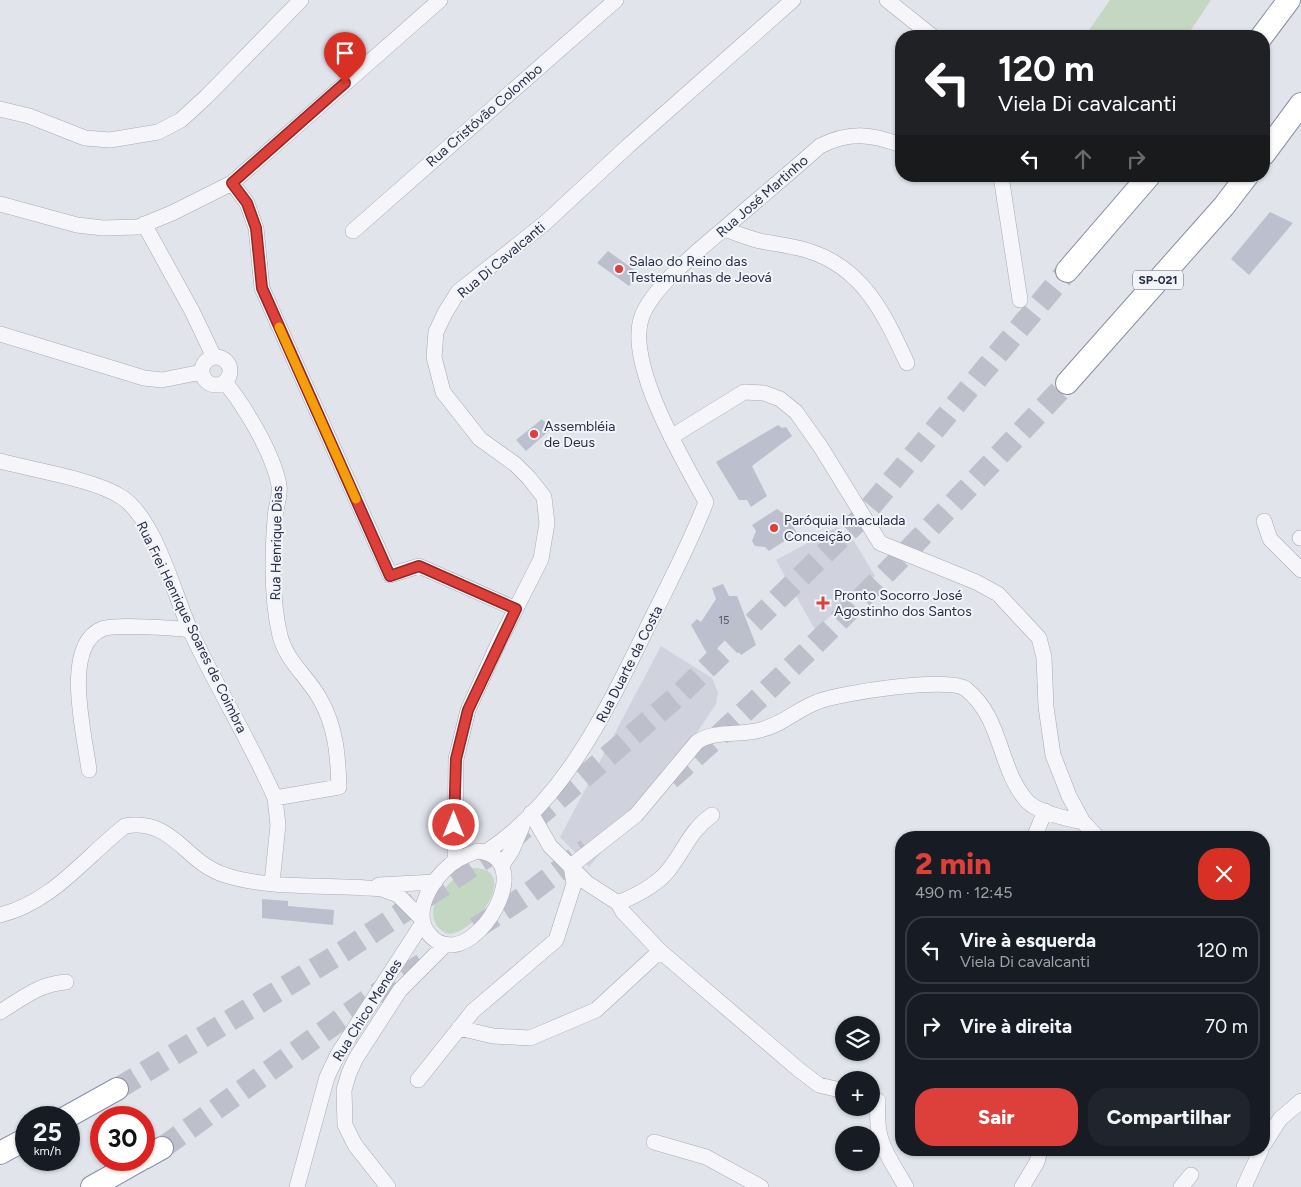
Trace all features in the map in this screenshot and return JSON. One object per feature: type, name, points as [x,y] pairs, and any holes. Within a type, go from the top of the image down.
[{"type":"highway","points":[[1266,30],[1289,0]]},
{"type":"highway","points":[[1270,146],[1301,104]]},
{"type":"highway","points":[[1067,271],[1144,182]]},
{"type":"highway","name":"SP-021","points":[[1068,383],[1224,206],[1242,182]]},
{"type":"highway","points":[[80,1110],[117,1089]]},
{"type":"highway","points":[[0,1153],[15,1145]]},
{"type":"highway","points":[[92,1187],[120,1171]]},
{"type":"street","points":[[0,109],[29,116],[85,138],[110,140],[158,132],[181,120],[206,97],[301,0]]},
{"type":"street","points":[[0,204],[77,225],[103,228],[138,227],[172,213],[232,183],[440,0]]},
{"type":"street","name":"Rua Cristóvão Colombo","points":[[353,231],[616,0]]},
{"type":"street","name":"Rua Di Cavalcanti","points":[[455,862],[456,759],[468,710],[541,559],[548,523],[544,498],[515,464],[480,440],[443,392],[434,357],[436,332],[458,292],[545,224],[628,146],[793,0]]},
{"type":"street","points":[[887,0],[924,30]]},
{"type":"street","name":"Rua José Martinho","points":[[706,502],[671,436],[641,363],[641,319],[650,301],[661,287],[724,229],[820,146],[837,137],[877,136],[895,143]]},
{"type":"street","points":[[1002,182],[1020,300]]},
{"type":"street","points":[[232,183],[247,203],[256,228],[262,288],[390,576],[419,566],[516,609]]},
{"type":"street","points":[[144,224],[192,310],[214,358]]},
{"type":"street","points":[[724,229],[758,240],[809,251],[832,260],[850,273],[869,292],[885,315],[907,363]]},
{"type":"street","points":[[0,334],[144,378],[162,380],[202,372]]},
{"type":"street","points":[[214,358],[222,359],[228,364],[230,371],[225,382],[216,386],[209,384],[203,378],[202,372],[203,365],[214,358]]},
{"type":"street","name":"Rua Henrique Dias","points":[[225,382],[241,402],[259,436],[279,486],[274,518],[274,565],[276,614],[281,638],[288,656],[320,698],[338,747],[339,787],[275,798]]},
{"type":"street","points":[[671,436],[744,392],[764,393],[780,399],[796,412],[880,542],[976,582],[998,594],[1039,638],[1044,657],[1046,707],[1053,755],[1068,796],[1083,822],[1091,831]]},
{"type":"street","name":"Rua Frei Henrique Soares de Coimbra","points":[[0,461],[103,488],[121,497],[135,510],[146,526],[166,566],[190,630],[275,798],[278,825],[272,883]]},
{"type":"street","name":"Rua Duarte da Costa","points":[[486,852],[506,838],[528,817],[581,753],[602,718],[689,543],[706,502]]},
{"type":"street","points":[[1264,521],[1270,539],[1301,570]]},
{"type":"street","points":[[89,770],[77,675],[81,653],[89,638],[101,629],[110,627],[166,627],[190,630]]},
{"type":"street","points":[[571,866],[636,815],[697,742],[705,737],[764,729],[787,720],[819,701],[866,692],[942,683],[965,688],[992,722],[1008,770],[1028,802],[1045,810],[1083,822]]},
{"type":"street","points":[[1037,831],[1045,810]]},
{"type":"street","points":[[618,903],[634,896],[661,878],[699,824],[712,815]]},
{"type":"street","points":[[528,817],[550,846],[587,883],[618,903],[660,951],[819,1085],[835,1089]]},
{"type":"street","name":"Rua Duarte da Costa","points":[[502,865],[512,850],[528,817]]},
{"type":"street","points":[[0,915],[16,911],[59,887],[126,826],[140,824],[155,827],[170,835],[209,868],[225,876],[272,883],[365,887],[382,889],[398,895],[421,920],[434,939],[445,944],[462,943],[492,915],[503,892],[505,876],[502,865],[486,852],[477,851],[455,862],[435,882],[425,901],[421,920]]},
{"type":"street","points":[[418,1080],[473,1011],[556,940],[574,884],[571,866]]},
{"type":"street","points":[[365,887],[435,882]]},
{"type":"street","name":"Rua Chico Mendes","points":[[296,1187],[327,1077],[357,1022],[386,982],[421,920]]},
{"type":"street","name":"Rua Chico Mendes","points":[[388,1187],[362,1156],[345,1125],[344,1090],[356,1058],[400,990],[445,944]]},
{"type":"street","points":[[459,1028],[493,1036],[530,1038],[596,1010],[660,951]]},
{"type":"street","points":[[0,1012],[32,991],[50,984],[66,982]]},
{"type":"street","points":[[1270,1135],[1280,1119],[1301,1101]]},
{"type":"street","points":[[876,1116],[877,1131],[906,1187]]},
{"type":"street","points":[[654,1142],[706,1156],[761,1187]]},
{"type":"street","points":[[1022,1187],[1038,1156]]},
{"type":"street","points":[[1244,1187],[1258,1156]]},
{"type":"street","points":[[1181,1187],[1191,1175]]},
{"type":"shaded area","name":"Pronto Socorro José Agostinho dos Santos","points":[[837,527],[851,536],[875,576],[815,630],[776,560]]},
{"type":"shaded area","points":[[661,646],[712,678],[718,692],[716,704],[674,767],[589,867],[560,837]]},
{"type":"green space","points":[[1110,0],[1211,0],[1191,30],[1089,30]]},
{"type":"green space","points":[[473,868],[486,871],[493,877],[494,887],[490,898],[484,910],[464,928],[450,934],[443,932],[434,921],[433,912],[436,902],[448,885]]},
{"type":"building","points":[[1270,212],[1293,223],[1249,275],[1231,259]]},
{"type":"building","name":"Salao do Reino das Testemunhas de Jeová","points":[[608,251],[640,274],[629,286],[597,263]]},
{"type":"building","name":"Assembléia de Deus","points":[[542,419],[551,429],[526,451],[516,440]]},
{"type":"building","points":[[778,425],[782,428],[786,427],[792,436],[752,466],[767,496],[751,507],[747,500],[739,500],[716,462]]},
{"type":"building","name":"Paróquia Imaculada Conceição","points":[[777,509],[786,515],[797,533],[769,551],[765,547],[755,546],[752,541],[756,531],[752,525]]},
{"type":"building","points":[[723,584],[729,596],[737,596],[756,645],[741,655],[728,637],[709,657],[691,625],[697,619],[701,622],[716,599],[712,588]]},
{"type":"building","points":[[262,899],[288,901],[288,906],[334,910],[333,925],[262,918]]},
{"type":"tunnel","points":[[117,1089],[344,951],[506,844],[680,694],[861,518],[1067,271]]},
{"type":"tunnel","points":[[670,779],[824,636],[1067,383]]},
{"type":"tunnel","points":[[476,928],[528,894],[587,849]]},
{"type":"tunnel","points":[[162,1148],[369,999],[427,961]]},
{"type":"slow traffic","points":[[279,327],[356,499]]},
{"type":"place","name":"Salao do Reino das Testemunhas de Jeová","points":[[619,269]]},
{"type":"place","name":"Assembléia de Deus","points":[[534,434]]},
{"type":"place","name":"Paróquia Imaculada Conceição","points":[[774,528]]},
{"type":"place","name":"Pronto Socorro José Agostinho dos Santos","points":[[823,603]]},
{"type":"route","points":[[345,83],[232,183],[247,203],[256,228],[262,288],[390,576],[419,566],[516,609],[468,710],[456,759],[454,825]]}]
